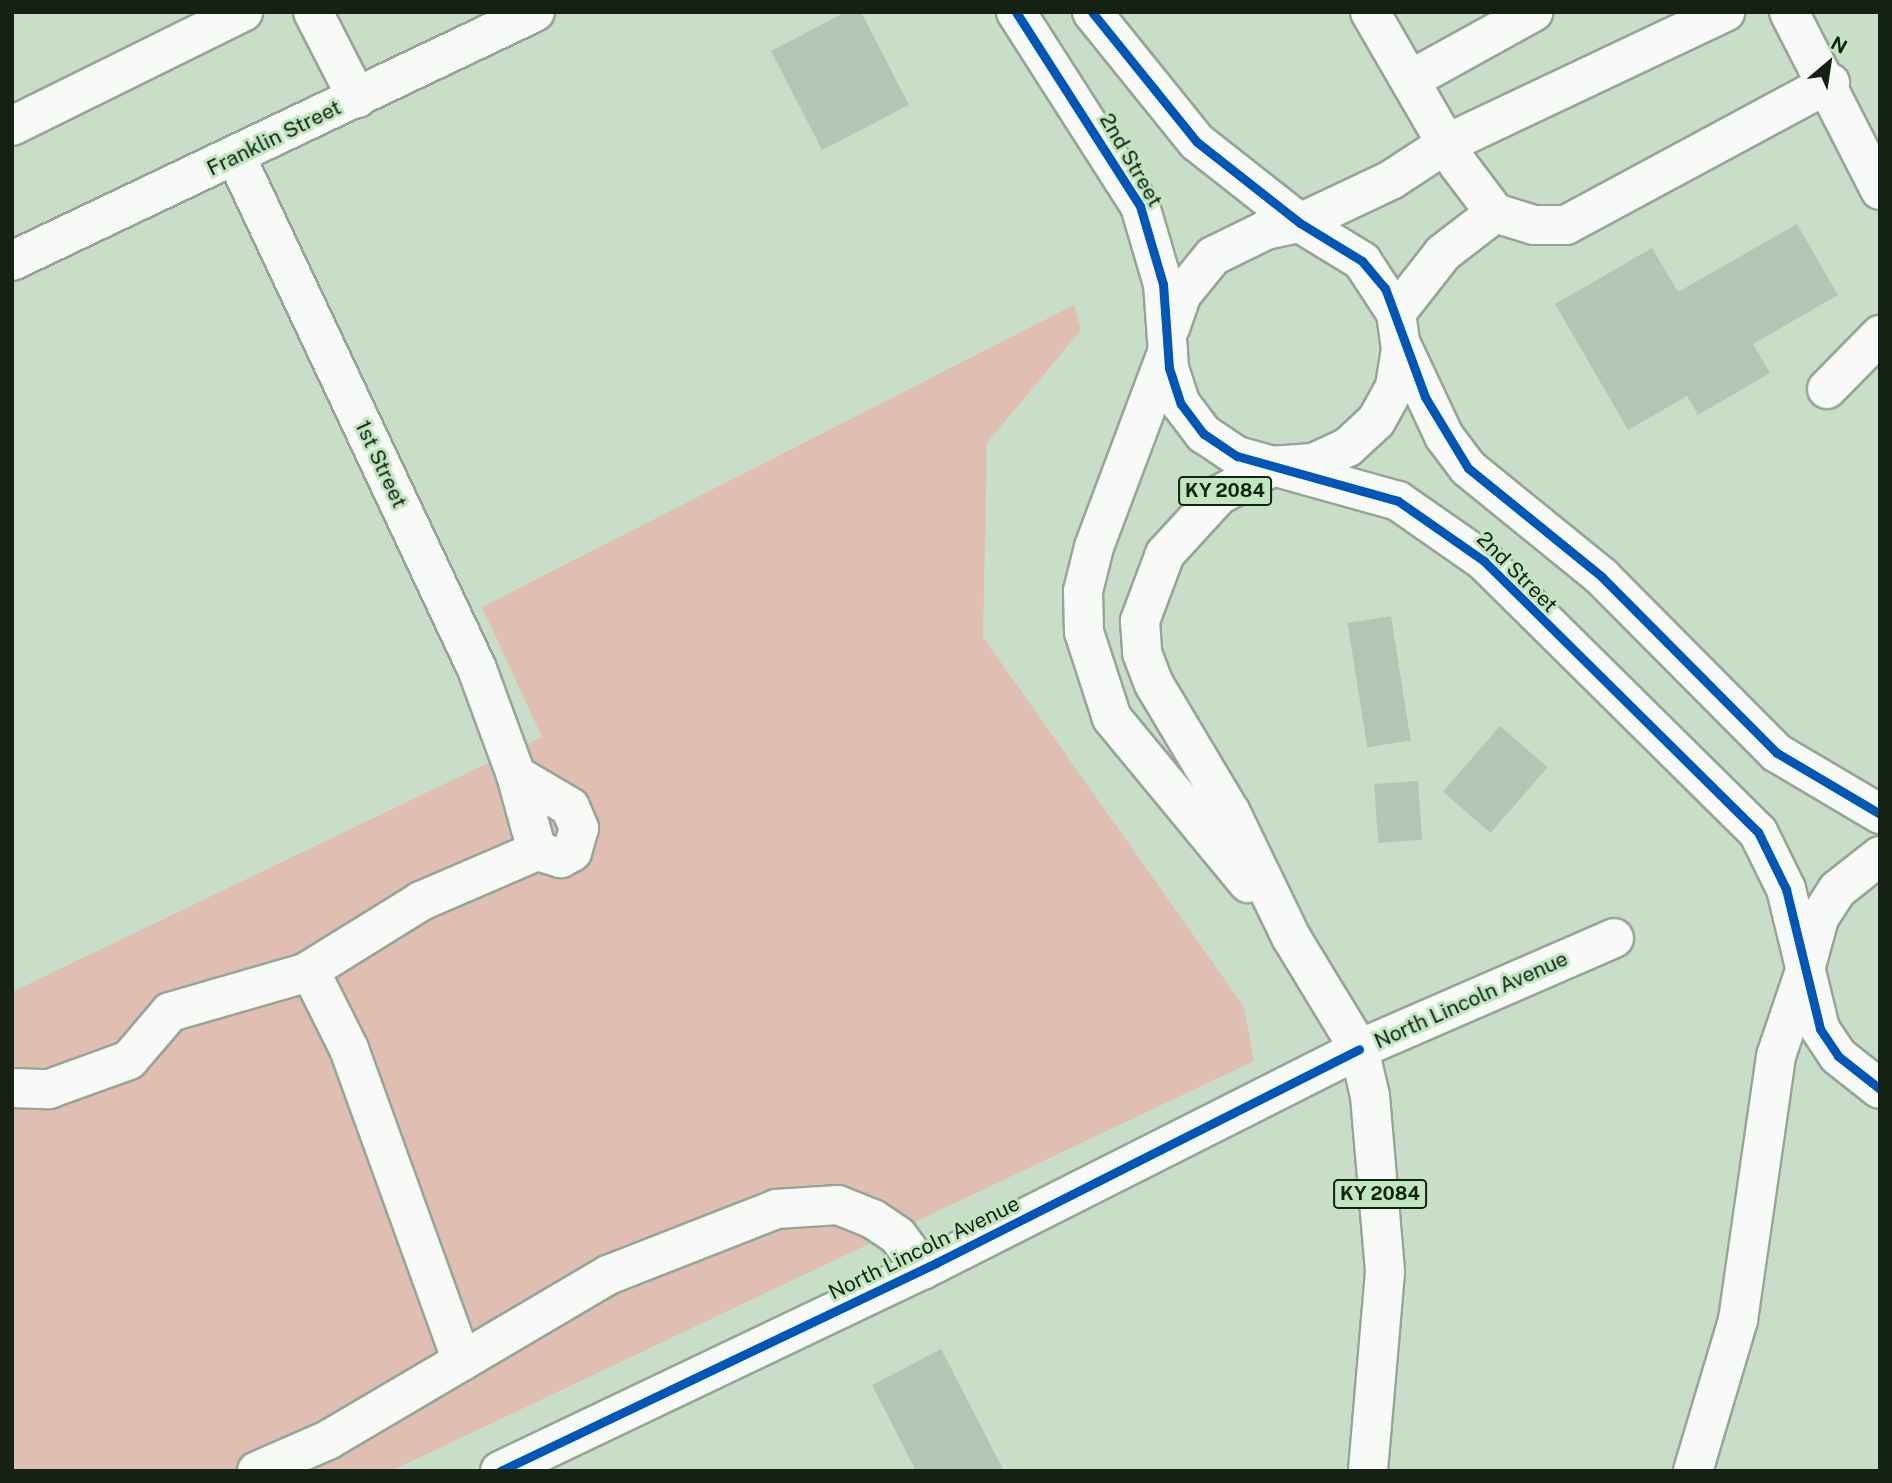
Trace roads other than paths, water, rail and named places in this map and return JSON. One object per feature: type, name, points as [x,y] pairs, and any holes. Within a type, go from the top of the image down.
[{"type":"main road","points":[[12,126],[243,12]]},
{"type":"main road","points":[[313,12],[357,98]]},
{"type":"main road","name":"Franklin Street","points":[[12,261],[236,157],[535,12]]},
{"type":"main road","name":"2nd Street","points":[[1016,12],[1140,206],[1155,242],[1181,404],[1205,434],[1237,456],[1398,501],[1484,561],[1758,832],[1786,889],[1820,1029],[1838,1056],[1880,1088]]},
{"type":"main road","name":"2nd Street","points":[[1092,12],[1197,142],[1300,223],[1362,261],[1398,327],[1444,436],[1468,468],[1602,577],[1777,753],[1880,814]]},
{"type":"main road","points":[[1370,12],[1446,144],[1495,213],[1534,225],[1566,225],[1830,83]]},
{"type":"main road","points":[[1409,80],[1533,12]]},
{"type":"main road","points":[[1169,339],[1182,294],[1213,256],[1266,230],[1300,223],[1391,180],[1446,144],[1725,12]]},
{"type":"main road","points":[[1789,12],[1830,83],[1880,190]]},
{"type":"main road","name":"1st Street","points":[[236,157],[477,669],[516,775],[570,807],[579,828],[575,846],[561,858],[537,852],[421,901],[310,971]]},
{"type":"main road","points":[[1398,327],[1443,253],[1495,213]]},
{"type":"main road","name":"2nd Street","points":[[1274,466],[1313,463],[1348,447],[1376,421],[1395,387],[1398,327]]},
{"type":"main road","points":[[1827,389],[1880,335]]},
{"type":"main road","name":"KY 2084","points":[[1169,339],[1094,547],[1083,591],[1084,632],[1112,718],[1291,937]]},
{"type":"main road","name":"KY 2084","points":[[1274,466],[1244,477],[1192,521],[1165,554],[1140,621],[1142,653],[1154,684],[1231,813],[1291,937],[1359,1049],[1370,1096],[1385,1272],[1368,1471]]},
{"type":"main road","name":"2nd Street","points":[[1806,968],[1819,918],[1838,890],[1880,856]]},
{"type":"main road","name":"North Lincoln Avenue","points":[[500,1471],[923,1270],[1359,1049],[1614,937]]},
{"type":"main road","points":[[1693,1471],[1738,1320],[1776,1056],[1806,968]]},
{"type":"main road","points":[[12,1088],[49,1089],[129,1060],[170,1012],[310,971],[349,1049],[462,1361]]},
{"type":"main road","points":[[257,1471],[328,1440],[608,1275],[776,1209],[838,1205],[873,1219],[898,1236],[923,1270]]}]
